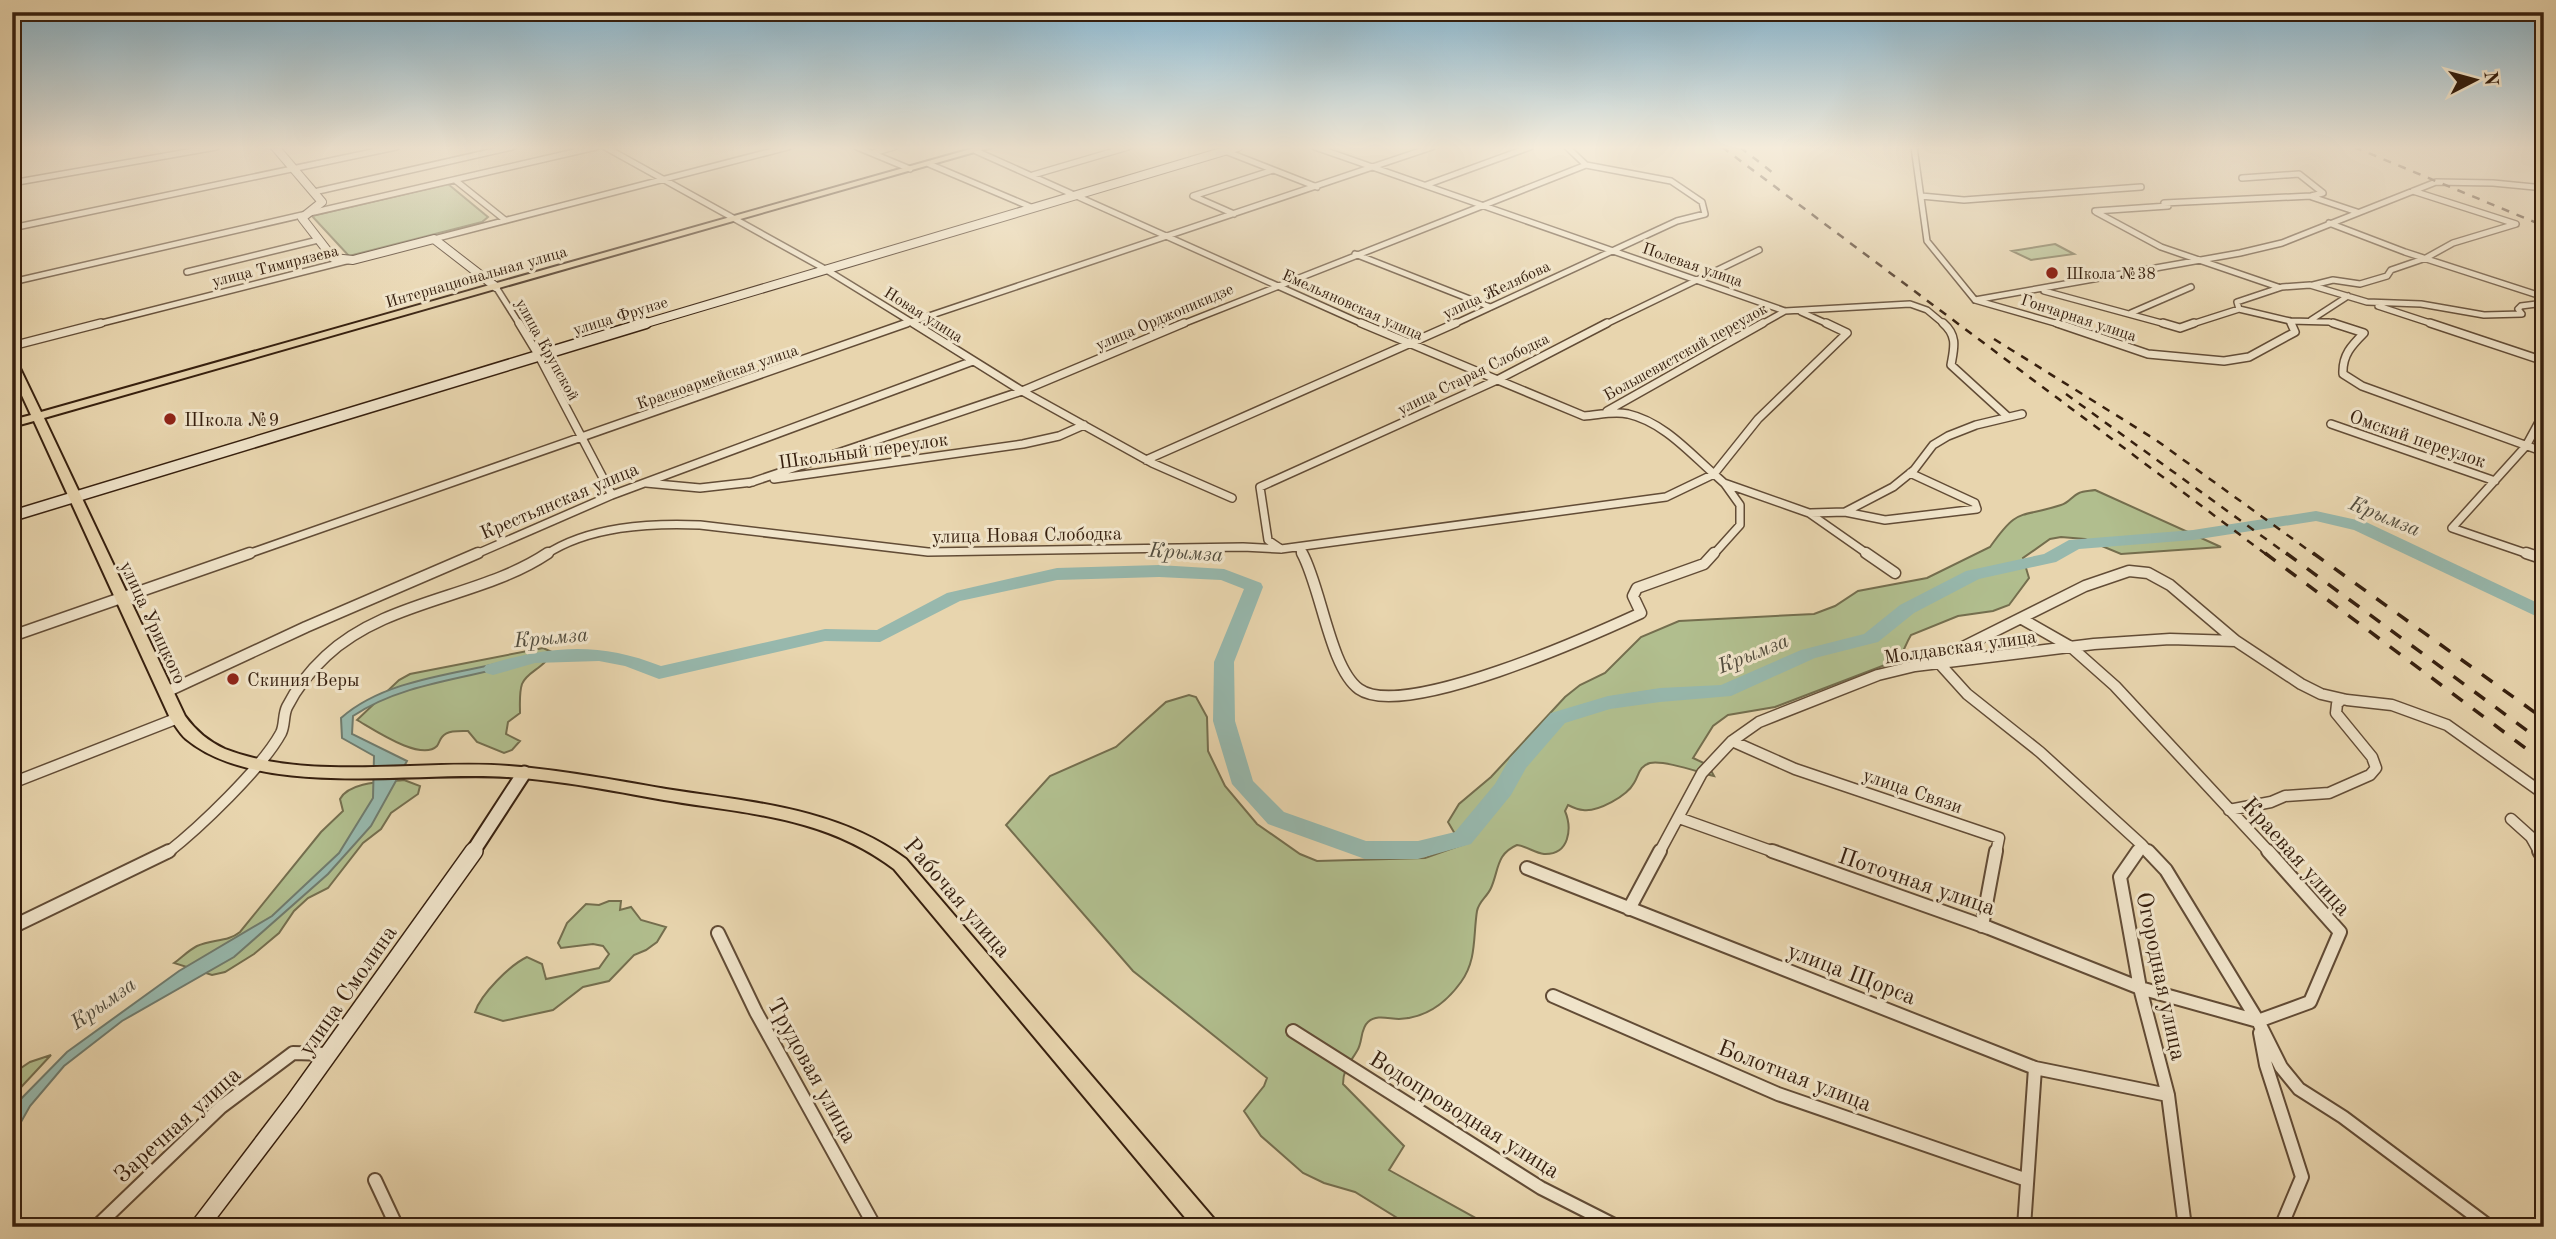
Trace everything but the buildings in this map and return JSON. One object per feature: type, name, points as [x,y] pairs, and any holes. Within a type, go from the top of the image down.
[{"type":"main road","name":"Интернациональная улица","points":[[12,424],[784,205]]},
{"type":"main road","name":"улица Урицкого","points":[[12,362],[178,718],[191,735],[233,758],[257,765],[361,772],[440,769]]},
{"type":"main road","name":"Рабочая улица","points":[[440,769],[524,773],[764,811],[821,824],[874,843],[900,864],[1208,1227]]},
{"type":"street","points":[[12,228],[123,205]]},
{"type":"street","points":[[303,215],[321,205]]},
{"type":"street","points":[[12,282],[346,205]]},
{"type":"street","points":[[487,205],[505,219]]},
{"type":"street","name":"улица Тимирязева","points":[[12,346],[560,205]]},
{"type":"street","name":"Новая улица","points":[[711,205],[825,270],[1022,391],[1146,460],[1232,498]]},
{"type":"street","points":[[1025,205],[1033,208]]},
{"type":"street","name":"улица Фрунзе","points":[[12,516],[1044,205]]},
{"type":"street","name":"Емельяновская улица","points":[[1099,205],[1409,345],[1584,416],[1612,413],[1638,417],[1661,428],[1714,474]]},
{"type":"street","points":[[1211,205],[1234,214]]},
{"type":"street","name":"Красноармейская улица","points":[[12,636],[911,322],[1262,205]]},
{"type":"street","name":"улица Орджоникидзе","points":[[749,483],[1022,391],[1274,285],[1479,205]]},
{"type":"street","name":"Полевая улица","points":[[1483,205],[1785,311],[1801,312]]},
{"type":"street","name":"улица Желябова","points":[[1146,460],[1409,345],[1676,221],[1705,214],[1703,205]]},
{"type":"street","points":[[1922,205],[1927,241],[1975,300],[2196,262],[2282,243],[2375,205]]},
{"type":"street","points":[[2166,205],[2095,211],[2113,223],[2196,262],[2278,287]]},
{"type":"street","points":[[2336,205],[2357,212]]},
{"type":"street","points":[[2239,309],[2237,302],[2278,287],[2311,285],[2333,280],[2360,284],[2388,276],[2391,270],[2426,258],[2453,243],[2516,225],[2457,205]]},
{"type":"street","points":[[303,215],[302,218],[333,258],[354,260]]},
{"type":"street","points":[[2329,223],[2544,297]]},
{"type":"street","name":"улица Крупской","points":[[434,239],[496,287],[539,356],[612,495]]},
{"type":"street","points":[[187,272],[318,240]]},
{"type":"street","name":"улица Старая Слободка","points":[[1281,549],[1268,540],[1260,488],[1497,380],[1759,250]]},
{"type":"street","points":[[1355,254],[1490,307]]},
{"type":"street","points":[[2311,285],[2544,361]]},
{"type":"street","points":[[2131,313],[2191,287]]},
{"type":"street","points":[[2039,289],[2179,328],[2239,309],[2290,321],[2311,320],[2364,333],[2346,351],[2341,365],[2343,374],[2362,386],[2544,452]]},
{"type":"street","points":[[2311,320],[2348,296]]},
{"type":"street","name":"Гончарная улица","points":[[1975,300],[1992,307],[2023,312],[2148,354],[2161,353],[2215,360],[2238,361],[2295,332],[2290,321]]},
{"type":"street","points":[[2367,302],[2420,304],[2457,313],[2503,317],[2522,314],[2518,309],[2521,306],[2544,303]]},
{"type":"street","points":[[1801,312],[1910,304],[1927,310],[1952,331],[1955,345],[1951,365],[2008,417]]},
{"type":"street","name":"Большевистский переулок","points":[[1598,416],[1785,311]]},
{"type":"street","points":[[1299,548],[1310,565],[1338,657],[1360,690],[1373,697],[1396,699],[1430,691],[1560,649],[1641,613],[1633,596],[1637,588],[1704,564],[1740,525],[1740,505],[1714,474],[1758,419],[1847,333],[1801,312]]},
{"type":"street","name":"Крестьянская улица","points":[[166,692],[306,627],[612,495],[973,361]]},
{"type":"street","points":[[2544,413],[2526,446],[2452,528],[2544,559]]},
{"type":"street","points":[[1845,512],[1893,487],[1910,473],[1933,445],[1948,436],[2022,414]]},
{"type":"street","name":"Омский переулок","points":[[2331,424],[2495,481]]},
{"type":"street","name":"Школьный переулок","points":[[644,483],[680,489],[716,489],[1023,444],[1059,436],[1084,425]]},
{"type":"street","points":[[1809,513],[1845,512],[1885,520],[1977,509],[1975,503],[1910,473]]},
{"type":"street","name":"улица Новая Слободка","points":[[257,765],[282,731],[286,709],[306,678],[327,655],[357,635],[409,609],[524,569],[551,551],[610,530],[668,524],[700,525],[928,552],[1243,547],[1281,549],[1666,497],[1714,474]]},
{"type":"street","points":[[1724,483],[1809,513],[1895,573]]},
{"type":"street","points":[[2490,1227],[2343,1117],[2317,1105],[2280,1069],[2258,1021],[2166,870],[2040,752],[1934,664],[1973,640],[2022,619],[2085,586],[2118,573],[2138,572],[2170,584],[2236,641],[2301,684],[2342,699],[2392,705],[2447,725],[2544,794]]},
{"type":"street","name":"Краевая улица","points":[[2022,619],[2071,647],[2115,686],[2340,932],[2310,1002],[2258,1021]]},
{"type":"street","name":"Молдавская улица","points":[[1629,909],[1702,773],[1732,741],[1759,722],[1878,675],[1934,664],[2071,647],[2170,639],[2236,641]]},
{"type":"street","points":[[2229,810],[2271,802],[2285,796],[2329,793],[2370,775],[2376,768],[2372,757],[2336,713],[2337,704],[2342,699]]},
{"type":"street","points":[[12,783],[178,718]]},
{"type":"street","name":"улица Связи","points":[[1732,741],[1795,769],[1999,838],[1982,926]]},
{"type":"street","points":[[12,927],[164,855],[185,839],[257,765]]},
{"type":"street","name":"улица Смолина","points":[[199,1227],[261,1150],[330,1054],[451,884],[524,773]]},
{"type":"street","name":"Поточная улица","points":[[1679,817],[1982,926],[2140,988],[2258,1021]]},
{"type":"street","points":[[2511,819],[2531,837],[2544,859]]},
{"type":"street","name":"Огородная улица","points":[[2142,845],[2120,877],[2140,988],[2168,1095],[2185,1227]]},
{"type":"street","name":"улица Щорса","points":[[1527,868],[2035,1068],[2168,1095]]},
{"type":"street","name":"Трудовая улица","points":[[718,933],[756,1012],[875,1227]]},
{"type":"street","name":"Болотная улица","points":[[1553,996],[1778,1094],[2027,1180]]},
{"type":"street","points":[[2258,1021],[2266,1065],[2302,1177],[2281,1227]]},
{"type":"street","name":"Водопроводная улица","points":[[1293,1031],[1541,1188],[1618,1227]]},
{"type":"street","name":"Заречная улица","points":[[96,1227],[220,1107],[293,1053],[330,1054]]},
{"type":"street","points":[[2024,1227],[2035,1068]]},
{"type":"street","points":[[375,1180],[397,1227]]},
{"type":"green space","points":[[360,205],[473,205],[488,217],[482,222],[349,256],[312,216]]},
{"type":"green space","points":[[2055,244],[2074,254],[2031,260],[2012,251]]},
{"type":"green space","points":[[2095,490],[2221,547],[2121,554],[2085,539],[2050,539],[2023,558],[2029,578],[2009,605],[1993,611],[1958,616],[1911,635],[1900,656],[1885,665],[1775,707],[1728,715],[1713,726],[1693,758],[1708,765],[1714,776],[1672,765],[1646,764],[1630,788],[1611,802],[1589,810],[1579,810],[1568,805],[1565,811],[1567,839],[1559,850],[1544,854],[1517,845],[1505,853],[1491,888],[1478,908],[1474,948],[1470,965],[1461,982],[1442,1003],[1418,1016],[1379,1018],[1368,1022],[1343,1079],[1343,1084],[1404,1146],[1389,1170],[1492,1227],[1412,1227],[1355,1192],[1324,1183],[1303,1173],[1261,1136],[1244,1111],[1264,1086],[1267,1078],[1133,971],[1006,825],[1050,776],[1116,747],[1166,702],[1189,695],[1196,697],[1207,717],[1208,751],[1225,786],[1257,824],[1300,854],[1317,861],[1425,858],[1465,844],[1448,822],[1459,804],[1491,777],[1565,697],[1580,685],[1605,673],[1641,637],[1679,621],[1814,614],[1835,606],[1858,591],[1927,578],[1990,547],[2014,519],[2061,505],[2079,493]]},
{"type":"green space","points":[[543,648],[552,652],[545,662],[524,680],[520,691],[520,713],[508,722],[506,734],[520,741],[512,750],[504,753],[477,742],[468,731],[461,731],[445,735],[437,746],[430,750],[420,750],[397,742],[357,720],[399,680],[410,674]]},
{"type":"green space","points":[[404,780],[420,786],[418,794],[391,813],[381,829],[363,843],[328,888],[308,898],[294,911],[279,933],[254,954],[225,972],[212,975],[174,963],[197,946],[240,932],[321,832],[343,811],[340,799],[345,793],[369,784]]},
{"type":"green space","points":[[609,901],[621,901],[620,910],[631,907],[641,920],[666,927],[657,942],[634,955],[609,981],[583,987],[553,1010],[503,1021],[475,1012],[483,997],[497,981],[527,957],[542,964],[546,979],[599,968],[609,954],[603,946],[593,944],[561,948],[558,943],[567,923],[586,904],[599,905]]},
{"type":"green space","points":[[51,1055],[12,1097],[12,1074],[30,1062]]},
{"type":"water","name":"Крымза","points":[[517,659],[518,664],[391,696],[353,716],[352,734],[407,761],[371,826],[328,874],[234,957],[122,1021],[64,1066],[30,1106],[12,1138],[12,1108],[67,1052],[179,971],[272,916],[339,853],[373,798],[374,756],[342,738],[341,718],[379,694],[401,686]]},
{"type":"waterway","name":"Крымза","points":[[493,669],[534,657],[599,655],[630,661],[659,673],[825,635],[880,636],[954,597],[1057,574],[1159,571],[1224,575],[1254,587],[1224,662],[1224,721],[1243,784],[1276,818],[1365,850],[1418,850],[1463,838],[1503,789],[1518,763],[1558,718],[1608,703],[1660,695],[1724,691],[1808,654],[1871,638],[1907,609],[1973,575],[2050,558],[2075,544],[2193,535],[2316,516],[2360,526],[2476,579],[2544,614]]},
{"type":"railway","points":[[1799,205],[2267,555]]},
{"type":"railway","points":[[2493,205],[2544,226]]},
{"type":"railway","points":[[1994,339],[2156,440],[2315,555]]},
{"type":"railway","points":[[2066,394],[2288,555]]},
{"type":"railway","points":[[2265,553],[2544,762]]},
{"type":"railway","points":[[2286,553],[2544,743]]},
{"type":"railway","points":[[2313,553],[2544,719]]},
{"type":"place","name":"Школа №38","points":[[2052,273]]},
{"type":"place","name":"Школа №9","points":[[170,419]]},
{"type":"place","name":"Скиния Веры","points":[[233,679]]}]
